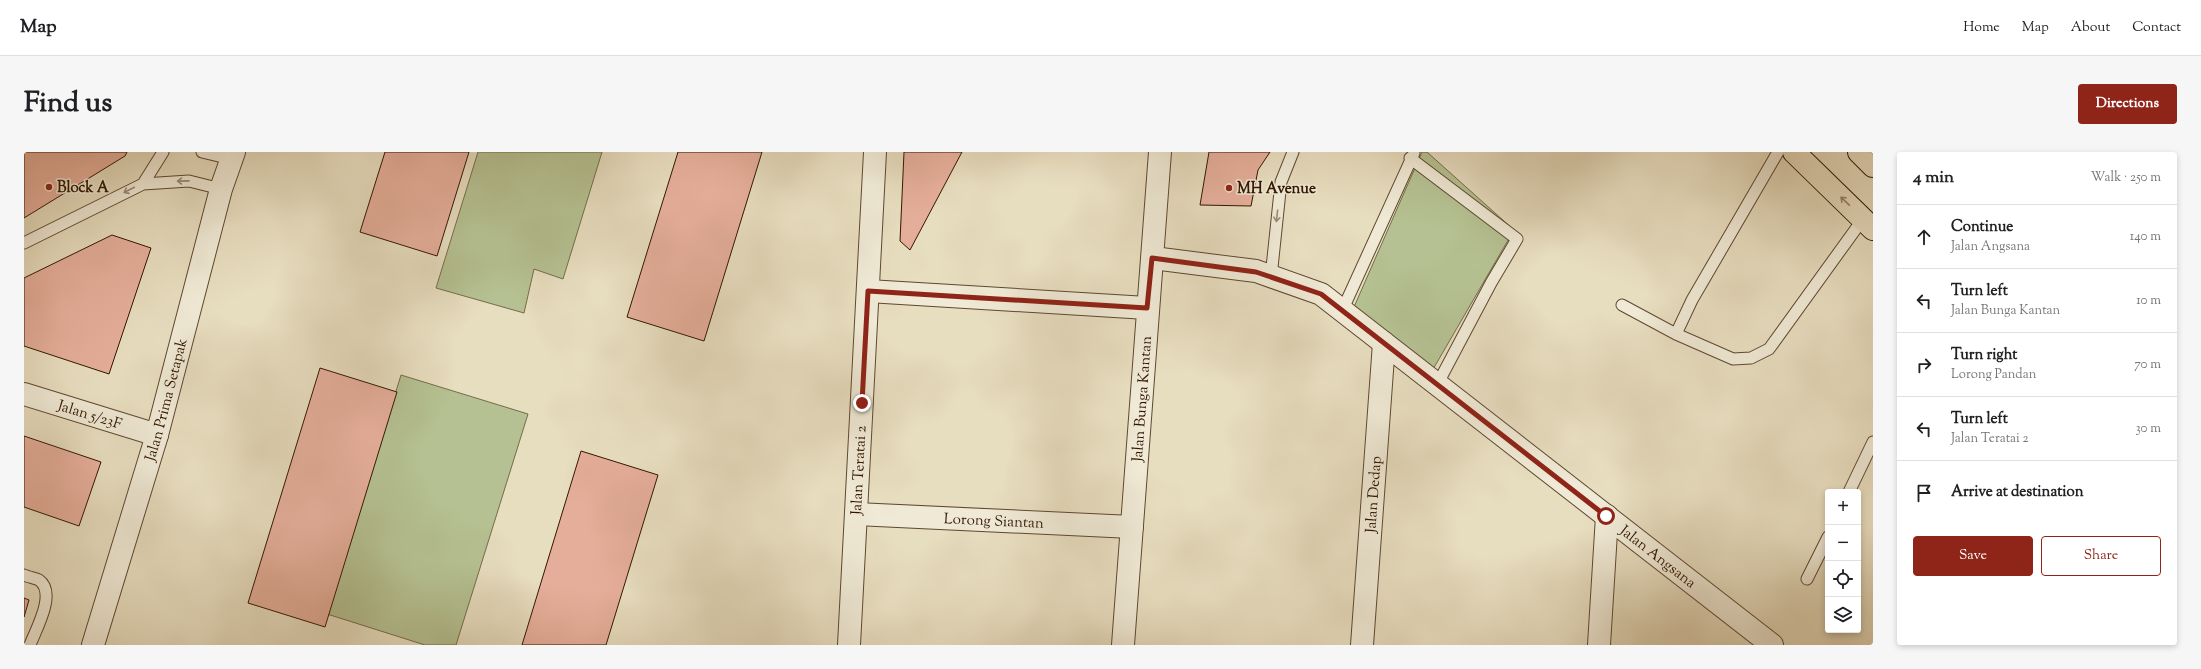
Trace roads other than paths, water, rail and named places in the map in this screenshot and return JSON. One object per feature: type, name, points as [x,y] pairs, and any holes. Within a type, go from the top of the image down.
[{"type":"main road","points":[[1794,152],[1868,224]]},
{"type":"main road","points":[[1859,152],[1873,166]]},
{"type":"street","name":"Jalan Teratai 2","points":[[849,645],[875,152]]},
{"type":"street","name":"Jalan Bunga Kantan","points":[[1122,645],[1160,152]]},
{"type":"street","name":"Jalan Prima Setapak","points":[[93,645],[157,435],[221,189],[233,156]]},
{"type":"street","name":"Jalan Angsana","points":[[1152,258],[1256,272],[1321,294],[1772,645]]},
{"type":"street","points":[[868,291],[1147,308]]},
{"type":"street","name":"Jalan Dedap","points":[[1362,645],[1384,343]]},
{"type":"street","name":"Jalan 5/23F","points":[[24,394],[157,435]]},
{"type":"street","name":"Lorong Siantan","points":[[856,514],[1132,527]]},
{"type":"street","points":[[1599,645],[1606,516]]},
{"type":"lane","points":[[143,184],[163,152]]},
{"type":"lane","points":[[202,152],[233,156]]},
{"type":"lane","points":[[1271,277],[1281,182],[1293,152]]},
{"type":"lane","points":[[1676,334],[1692,300],[1778,152]]},
{"type":"lane","points":[[1342,311],[1412,155],[1517,239],[1491,283],[1437,385]]},
{"type":"lane","points":[[24,243],[143,184],[189,181],[221,189]]},
{"type":"lane","points":[[1622,306],[1676,334],[1733,359],[1751,358],[1769,349],[1868,224]]},
{"type":"lane","points":[[1850,489],[1873,442]]},
{"type":"lane","points":[[1807,579],[1825,543]]},
{"type":"lane","points":[[24,575],[40,581],[47,591],[47,602],[30,645]]},
{"type":"place","name":"Block A","points":[[49,187]]},
{"type":"place","name":"MH Avenue","points":[[1229,188]]}]
